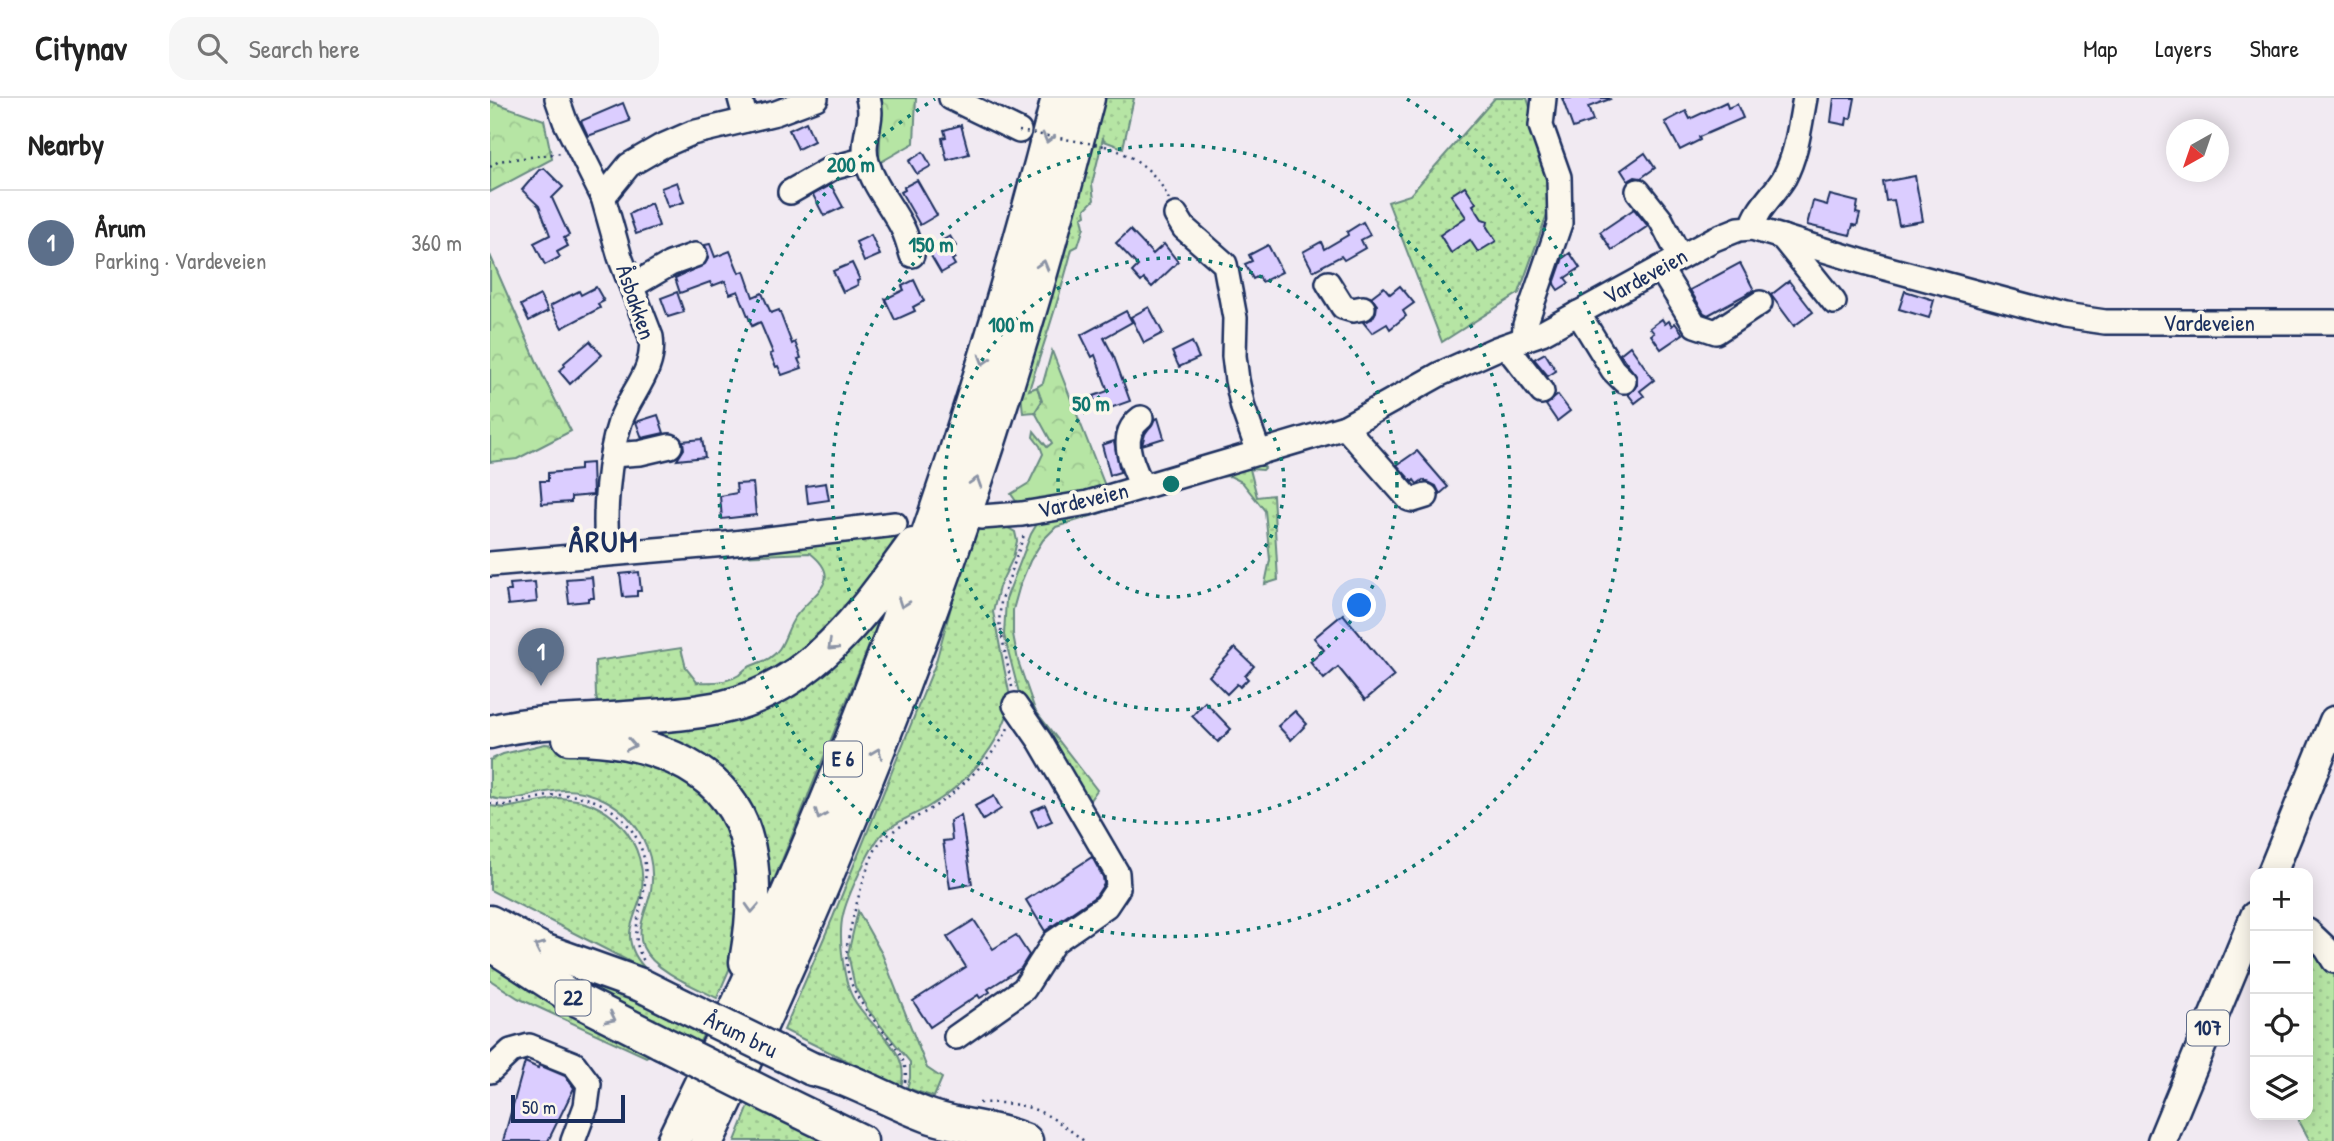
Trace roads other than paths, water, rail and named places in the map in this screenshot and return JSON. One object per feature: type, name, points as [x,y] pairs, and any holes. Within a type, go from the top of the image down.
[{"type":"highway","name":"E 6","points":[[673,1141],[740,998],[883,659],[934,515],[997,319],[1058,98]]},
{"type":"highway","name":"E 6","points":[[707,1141],[821,892],[914,658],[1001,406],[1048,248],[1088,98]]},
{"type":"highway","name":"E 6","points":[[490,732],[548,722],[700,712],[763,693],[804,670],[838,641],[934,515]]},
{"type":"highway","name":"E 6","points":[[490,750],[540,739],[607,740],[677,758],[703,774],[725,797],[738,816],[746,834],[750,856],[751,920],[740,998]]},
{"type":"highway","name":"Årum bru","points":[[490,922],[543,950],[629,980],[812,1069]]},
{"type":"highway","name":"Årum bru","points":[[490,944],[561,991],[861,1141]]},
{"type":"highway","name":"22","points":[[812,1069],[883,1110],[950,1141]]},
{"type":"highway","name":"22","points":[[812,1069],[837,1075],[931,1116],[1027,1141]]},
{"type":"highway","name":"E 6","points":[[719,1141],[727,1099]]},
{"type":"main road","points":[[2274,868],[2334,721]]},
{"type":"main road","name":"107","points":[[2162,1141],[2250,928]]},
{"type":"street","name":"Åsbakken","points":[[556,98],[603,197],[620,257],[651,337],[653,350],[644,377],[624,411],[612,455],[606,535],[608,552]]},
{"type":"street","points":[[603,197],[628,165],[660,147],[743,109],[776,113],[816,98]]},
{"type":"street","points":[[869,98],[872,112],[864,145],[866,159],[874,181],[903,229],[912,255]]},
{"type":"street","points":[[951,98],[1019,131]]},
{"type":"street","points":[[1542,392],[1515,342],[1525,325],[1560,223],[1559,177],[1541,125],[1544,98]]},
{"type":"street","points":[[1752,228],[1755,217],[1783,180],[1793,160],[1805,98]]},
{"type":"street","points":[[790,192],[832,168],[866,159]]},
{"type":"street","points":[[1637,191],[1661,220],[1670,262],[1695,325],[1716,332],[1760,303]]},
{"type":"street","points":[[1176,215],[1184,228],[1225,264],[1235,318],[1234,356],[1237,380],[1243,408],[1259,453]]},
{"type":"street","name":"Vardeveien","points":[[981,517],[1022,514],[1088,503],[1345,427],[1440,374],[1542,333],[1670,262],[1739,229],[1752,228],[1867,263],[2064,316],[2105,322],[2140,323],[2334,322]]},
{"type":"street","points":[[1782,237],[1834,302]]},
{"type":"street","points":[[632,286],[670,264],[695,255]]},
{"type":"street","points":[[1328,283],[1343,307],[1353,310],[1363,308]]},
{"type":"street","points":[[1578,313],[1613,370],[1624,381]]},
{"type":"street","points":[[1142,418],[1130,428],[1127,440],[1142,486]]},
{"type":"street","points":[[1345,427],[1409,499],[1426,496]]},
{"type":"street","points":[[612,455],[640,453],[670,446]]},
{"type":"street","points":[[490,564],[726,544],[895,524]]},
{"type":"street","points":[[956,1037],[1024,989],[1054,942],[1106,906],[1118,888],[1117,873],[1040,740],[1015,705]]},
{"type":"street","points":[[2309,931],[2326,948],[2334,961]]},
{"type":"street","points":[[490,1071],[511,1051],[529,1046],[574,1064],[589,1084],[586,1106],[573,1141]]},
{"type":"place","name":"Årum","points":[[541,686]]},
{"type":"district","name":"ÅRUM","points":[[604,542]]}]
